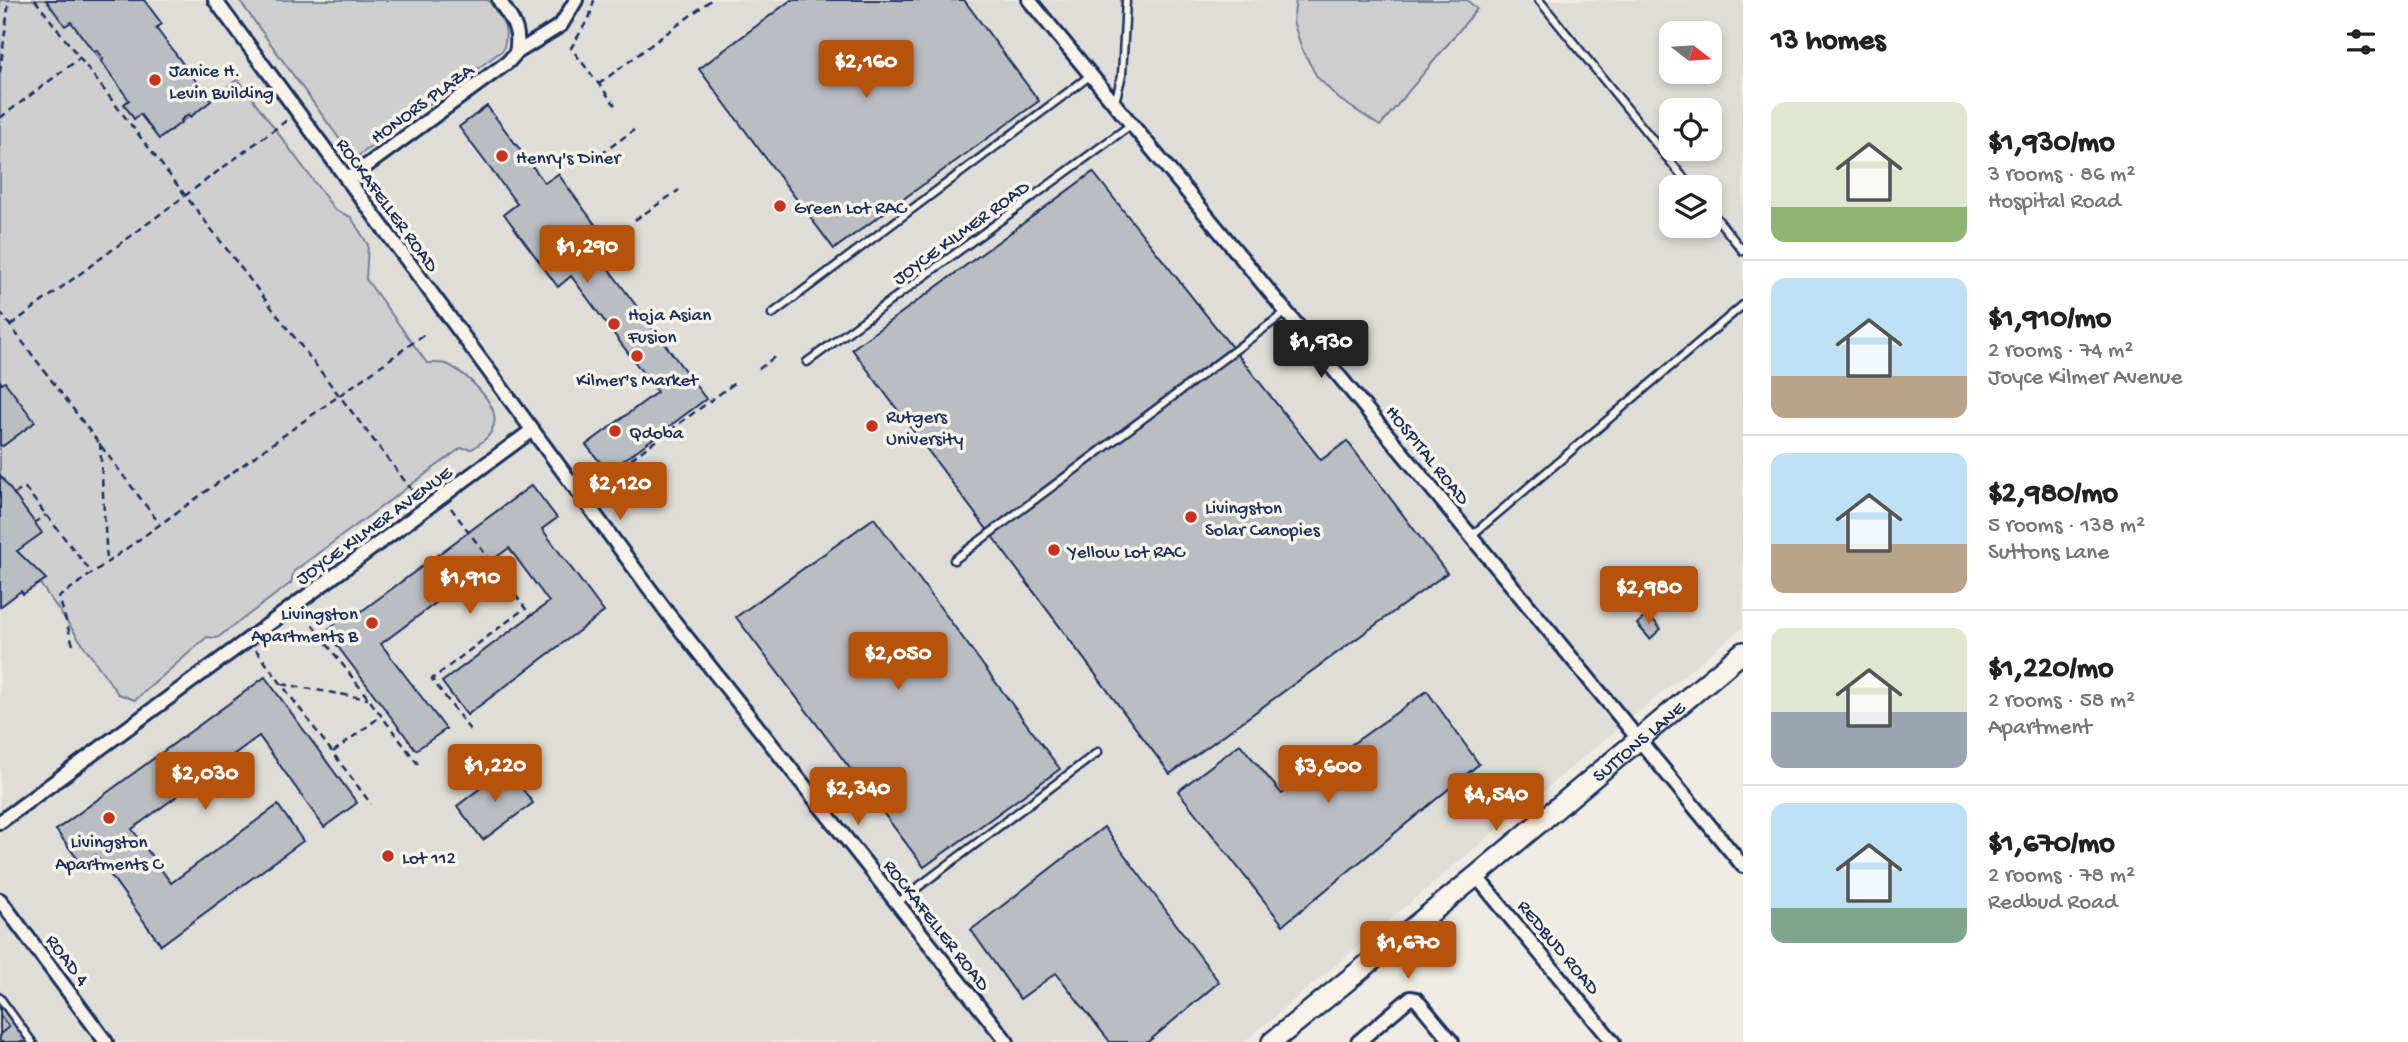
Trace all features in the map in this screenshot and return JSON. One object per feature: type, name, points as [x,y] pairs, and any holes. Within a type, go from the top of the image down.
[{"type":"street","name":"ROCKAFELLER ROAD","points":[[215,0],[531,431],[683,633],[1007,1042]]},
{"type":"street","points":[[499,0],[517,27],[519,34],[516,53]]},
{"type":"street","name":"HONORS PLAZA","points":[[347,180],[508,62],[516,53],[561,25],[576,0]]},
{"type":"street","name":"HOSPITAL ROAD","points":[[1029,0],[1743,866]]},
{"type":"street","name":"JOYCE KILMER AVENUE","points":[[0,822],[531,431]]},
{"type":"street","name":"SUTTONS LANE","points":[[1272,1042],[1476,876],[1743,652]]},
{"type":"street","name":"REDBUD ROAD","points":[[1476,876],[1613,1042]]},
{"type":"street","name":"ROAD 4","points":[[0,900],[106,1042]]},
{"type":"street","points":[[1358,1042],[1410,998],[1416,999],[1452,1042]]},
{"type":"lane","points":[[1115,104],[1122,75],[1126,0]]},
{"type":"lane","points":[[1539,0],[1681,175]]},
{"type":"lane","points":[[772,314],[1091,75]]},
{"type":"lane","name":"JOYCE KILMER ROAD","points":[[807,362],[1132,124]]},
{"type":"lane","points":[[1722,225],[1743,251]]},
{"type":"lane","points":[[1471,537],[1743,305]]},
{"type":"lane","points":[[954,560],[1286,312]]},
{"type":"lane","points":[[897,903],[1098,752]]},
{"type":"lane","points":[[0,998],[32,1042]]},
{"type":"path","points":[[0,72],[9,0]]},
{"type":"path","points":[[35,0],[426,509]]},
{"type":"path","points":[[594,0],[590,16],[570,48],[615,104]]},
{"type":"path","points":[[599,84],[711,0]]},
{"type":"path","points":[[0,31],[4,37]]},
{"type":"path","points":[[0,118],[80,58]]},
{"type":"path","points":[[11,325],[289,119]]},
{"type":"path","points":[[591,161],[634,130]]},
{"type":"path","points":[[635,220],[679,190]]},
{"type":"path","points":[[0,312],[159,523]]},
{"type":"path","points":[[73,645],[59,597],[425,334]]},
{"type":"path","points":[[759,369],[777,355]]},
{"type":"path","points":[[602,480],[736,382]]},
{"type":"path","points":[[100,443],[107,562]]},
{"type":"path","points":[[14,494],[25,488],[92,573]]},
{"type":"path","points":[[443,496],[531,616]]},
{"type":"path","points":[[34,523],[46,515]]},
{"type":"path","points":[[297,604],[421,768]]},
{"type":"path","points":[[470,730],[432,679],[526,608]]},
{"type":"path","points":[[248,640],[371,804]]},
{"type":"path","points":[[281,684],[368,699]]},
{"type":"path","points":[[332,752],[381,716]]},
{"type":"shaded area","name":"Rutgers University","points":[[0,0],[1743,0],[1743,627],[1599,744],[1244,1042],[0,1042]]},
{"type":"shaded area","points":[[0,0],[56,0],[159,139],[238,79],[335,210],[351,217],[368,245],[366,279],[427,363],[447,364],[464,375],[486,398],[494,416],[493,429],[483,441],[472,449],[461,448],[294,571],[291,583],[217,638],[207,637],[135,700],[118,694],[17,551],[0,475],[0,445],[3,446],[34,422],[0,381]]},
{"type":"shaded area","points":[[239,0],[488,0],[501,18],[506,35],[505,42],[503,50],[354,159]]},
{"type":"shaded area","points":[[1296,0],[1467,0],[1477,9],[1380,126],[1339,99],[1317,77],[1302,49],[1293,21]]},
{"type":"building","name":"Janice H. Levin Building","points":[[46,0],[144,0],[162,24],[156,28],[211,101],[190,117],[189,114],[159,139],[140,114],[134,119],[124,104],[129,100],[96,50],[94,52],[71,22],[65,26]]},
{"type":"building","points":[[791,0],[964,0],[1039,101],[834,249],[699,69]]},
{"type":"building","points":[[487,106],[545,183],[558,174],[611,246],[599,256],[706,399],[608,472],[586,445],[657,392],[571,276],[558,287],[504,214],[517,204],[459,127]]},
{"type":"building","name":"Livingston Solar Canopies","points":[[1093,172],[1321,460],[1347,441],[1447,573],[1170,774],[852,349]]},
{"type":"building","points":[[0,381],[2,384],[5,382],[35,422],[3,446],[0,445]]},
{"type":"building","points":[[0,475],[42,533],[17,551],[46,579],[23,594],[21,591],[0,607]]},
{"type":"building","name":"Livingston Apartments B","points":[[532,485],[557,518],[542,529],[604,612],[467,715],[442,682],[549,602],[509,548],[381,644],[446,729],[416,750],[326,631],[354,609],[359,613]]},
{"type":"building","points":[[874,518],[1060,769],[924,867],[736,617]]},
{"type":"building","points":[[1648,614],[1661,629],[1650,639],[1637,624]]},
{"type":"building","name":"Livingston Apartments C","points":[[265,677],[357,803],[324,827],[259,736],[132,829],[171,883],[278,805],[303,841],[161,945],[96,855],[82,865],[56,830]]},
{"type":"building","points":[[1427,691],[1479,764],[1283,925],[1178,791],[1240,744],[1282,794]]},
{"type":"building","points":[[507,768],[533,803],[483,840],[457,806]]},
{"type":"building","points":[[1104,827],[1219,982],[1148,1042],[1110,1042],[1056,973],[1020,999],[971,930]]},
{"type":"building","points":[[0,993],[37,1042],[0,1042]]},
{"type":"building","points":[[0,1015],[9,1027],[0,1034]]},
{"type":"place","name":"Janice H. Levin Building","points":[[155,80]]},
{"type":"place","name":"Henry's Diner","points":[[502,156]]},
{"type":"place","name":"Green Lot RAC","points":[[780,206]]},
{"type":"place","name":"Hoja Asian Fusion","points":[[614,324]]},
{"type":"place","name":"Kilmer's Market","points":[[637,356]]},
{"type":"place","name":"Rutgers University","points":[[872,426]]},
{"type":"place","name":"Qdoba","points":[[615,431]]},
{"type":"place","name":"Livingston Solar Canopies","points":[[1191,517]]},
{"type":"place","name":"Yellow Lot RAC","points":[[1054,550]]},
{"type":"place","name":"Livingston Apartments B","points":[[372,623]]},
{"type":"place","name":"Livingston Apartments C","points":[[109,818]]},
{"type":"place","name":"Lot 112","points":[[388,856]]}]
